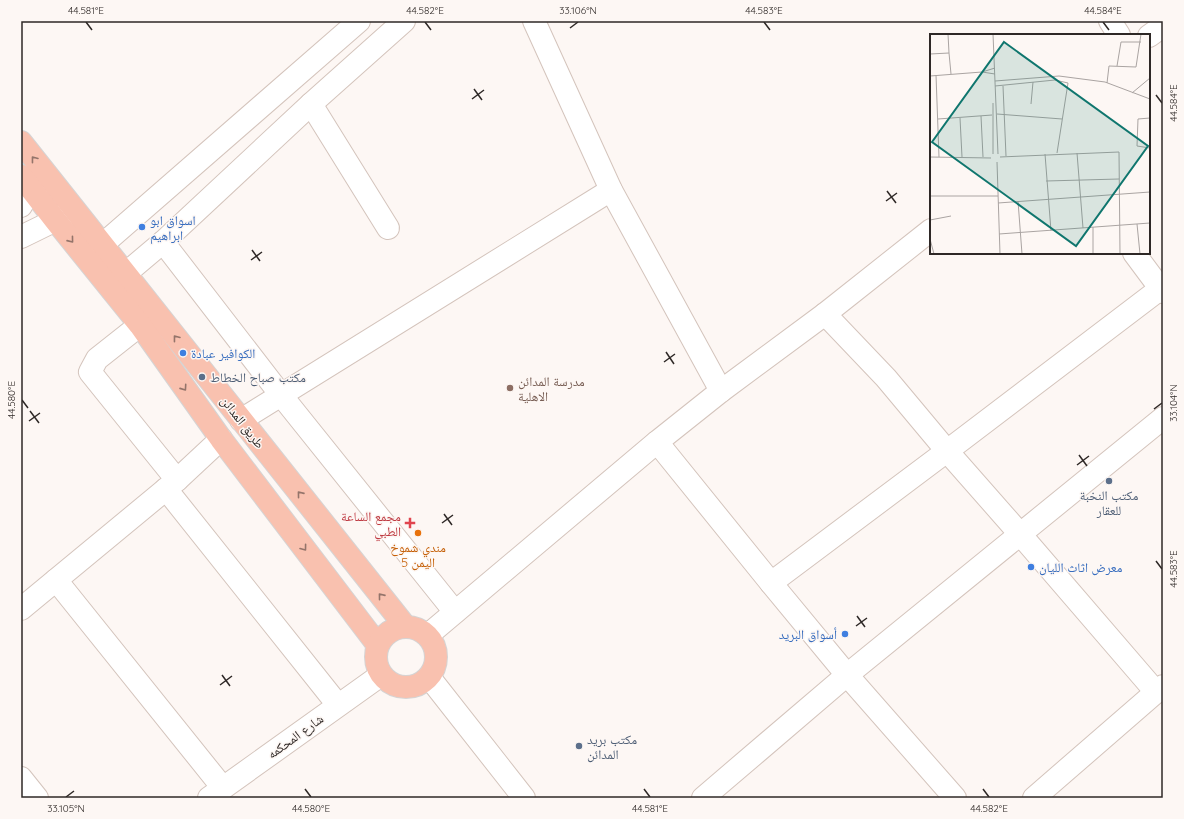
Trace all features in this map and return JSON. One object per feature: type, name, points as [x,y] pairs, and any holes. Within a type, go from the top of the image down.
[{"type":"main road","name":"طريق المدائن","points":[[21,142],[405,626]]},
{"type":"main road","name":"طريق المدائن","points":[[24,191],[56,221],[140,325],[221,439],[377,644]]},
{"type":"main road","points":[[405,626],[417,628],[428,635],[433,642],[436,651],[434,670],[429,677],[418,685],[404,688],[395,686],[381,675],[376,664],[377,644],[386,634],[405,626]]},
{"type":"street","points":[[102,245],[359,21]]},
{"type":"street","points":[[125,274],[163,242],[311,104],[404,21]]},
{"type":"street","points":[[534,21],[611,190],[721,391]]},
{"type":"street","points":[[1110,21],[1118,34]]},
{"type":"street","points":[[1150,35],[1163,26]]},
{"type":"street","points":[[311,104],[388,228]]},
{"type":"street","points":[[24,191],[49,178]]},
{"type":"street","points":[[241,420],[611,190]]},
{"type":"street","points":[[21,238],[75,211]]},
{"type":"street","points":[[428,635],[657,442],[721,391],[825,314],[930,231]]},
{"type":"street","points":[[163,242],[282,395],[455,612]]},
{"type":"street","points":[[770,583],[1162,290],[1135,254]]},
{"type":"street","points":[[825,314],[886,378],[947,452],[1159,689],[1034,798]]},
{"type":"street","points":[[140,325],[97,359],[90,372],[171,484],[338,706]]},
{"type":"street","points":[[703,798],[847,675],[1163,418]]},
{"type":"street","points":[[21,609],[171,484],[221,439]]},
{"type":"street","points":[[657,442],[770,583],[847,675],[955,798]]},
{"type":"street","points":[[56,580],[216,793]]},
{"type":"street","name":"شارع المحكمه","points":[[216,793],[381,675]]},
{"type":"street","points":[[429,677],[524,798]]},
{"type":"street","points":[[21,778],[36,798]]},
{"type":"place","name":"اسواق ابو ابراهيم","points":[[142,227]]},
{"type":"place","name":"الكوافير عبادة","points":[[183,353]]},
{"type":"place","name":"مكتب صباح الخطاط","points":[[202,377]]},
{"type":"place","name":"مدرسة المدائن الاهلية","points":[[510,388]]},
{"type":"place","name":"مكتب النخبة للعقار","points":[[1109,481]]},
{"type":"place","name":"مجمع الساعة الطبي","points":[[410,523]]},
{"type":"place","name":"مندي شموخ اليمن 5","points":[[418,533]]},
{"type":"place","name":"معرض اثاث الليان","points":[[1031,567]]},
{"type":"place","name":"أسواق البريد","points":[[845,634]]},
{"type":"place","name":"مكتب بريد المدائن","points":[[579,746]]}]
